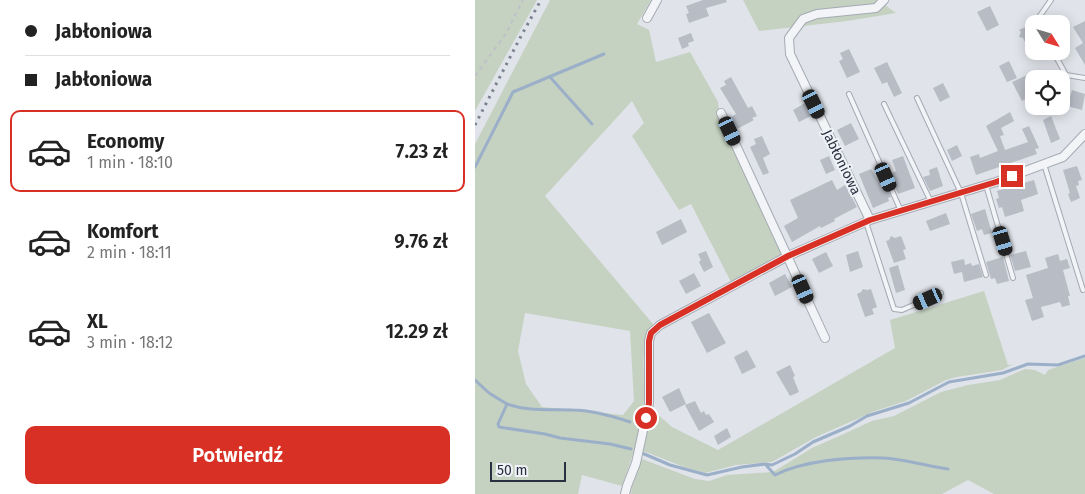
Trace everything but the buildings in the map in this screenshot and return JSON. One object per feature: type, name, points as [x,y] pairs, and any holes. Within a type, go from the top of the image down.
[{"type":"street","points":[[647,18],[657,0]]},
{"type":"street","name":"Jabłoniowa","points":[[868,221],[790,54],[789,38],[803,19],[817,14],[876,8],[884,0]]},
{"type":"street","points":[[721,113],[825,338]]},
{"type":"street","points":[[625,494],[636,463],[649,403],[649,341],[651,333],[660,325],[788,256],[868,221],[986,186],[1063,157],[1085,134]]},
{"type":"lane","points":[[1040,15],[1051,0]]},
{"type":"lane","points":[[1058,60],[1066,75],[1085,78]]},
{"type":"lane","points":[[849,94],[901,211]]},
{"type":"lane","points":[[917,98],[961,193],[986,275]]},
{"type":"lane","points":[[884,104],[931,202]]},
{"type":"lane","points":[[1044,164],[1083,290]]},
{"type":"lane","points":[[986,186],[1013,278]]},
{"type":"lane","points":[[868,221],[894,309],[902,310],[941,293]]},
{"type":"path","points":[[475,76],[505,35],[523,0]]},
{"type":"green space","points":[[475,0],[537,0],[475,111]]},
{"type":"green space","points":[[550,0],[651,0],[637,24],[649,30],[656,62],[690,52],[718,102],[720,123],[757,197],[782,254],[731,282],[691,204],[679,210],[632,136],[644,123],[632,101],[545,196],[653,324],[645,343],[644,398],[640,428],[622,486],[582,475],[578,494],[475,494],[475,144]],"holes":[[[525,313],[630,331],[634,401],[623,415],[542,407],[526,384],[518,351]]]},
{"type":"green space","points":[[743,0],[878,0],[896,13],[847,21],[759,31]]},
{"type":"green space","points":[[984,291],[1008,365],[1013,364],[1002,370],[946,380],[906,401],[875,411],[816,437],[772,462],[736,465],[705,473],[641,450],[651,412],[655,412],[672,427],[718,450],[895,348],[890,320]]},
{"type":"green space","points":[[1085,358],[1085,494],[994,494],[968,480],[942,494],[631,494],[642,459],[695,479],[709,481],[727,475],[773,472],[812,448],[872,421],[894,416],[941,392],[1000,380],[1025,369],[1035,370],[1045,375],[1048,370]]},
{"type":"waterway","points":[[475,167],[513,92],[604,54]]},
{"type":"waterway","points":[[550,77],[592,124]]},
{"type":"waterway","points":[[642,453],[670,465],[707,475],[742,467],[772,465],[795,454],[813,442],[850,426],[867,416],[909,403],[949,382],[1003,373],[1028,364],[1058,365],[1085,356]]},
{"type":"waterway","points":[[475,380],[489,393],[507,404],[498,424],[499,427],[631,449]]},
{"type":"waterway","points":[[507,404],[531,409],[587,411],[630,422]]},
{"type":"waterway","points":[[765,464],[775,475],[814,463],[856,458],[883,458],[948,469]]},
{"type":"railway","points":[[475,125],[541,0]]},
{"type":"route","points":[[646,418],[649,403],[649,341],[651,333],[660,325],[788,256],[870,220],[1012,176]]}]
